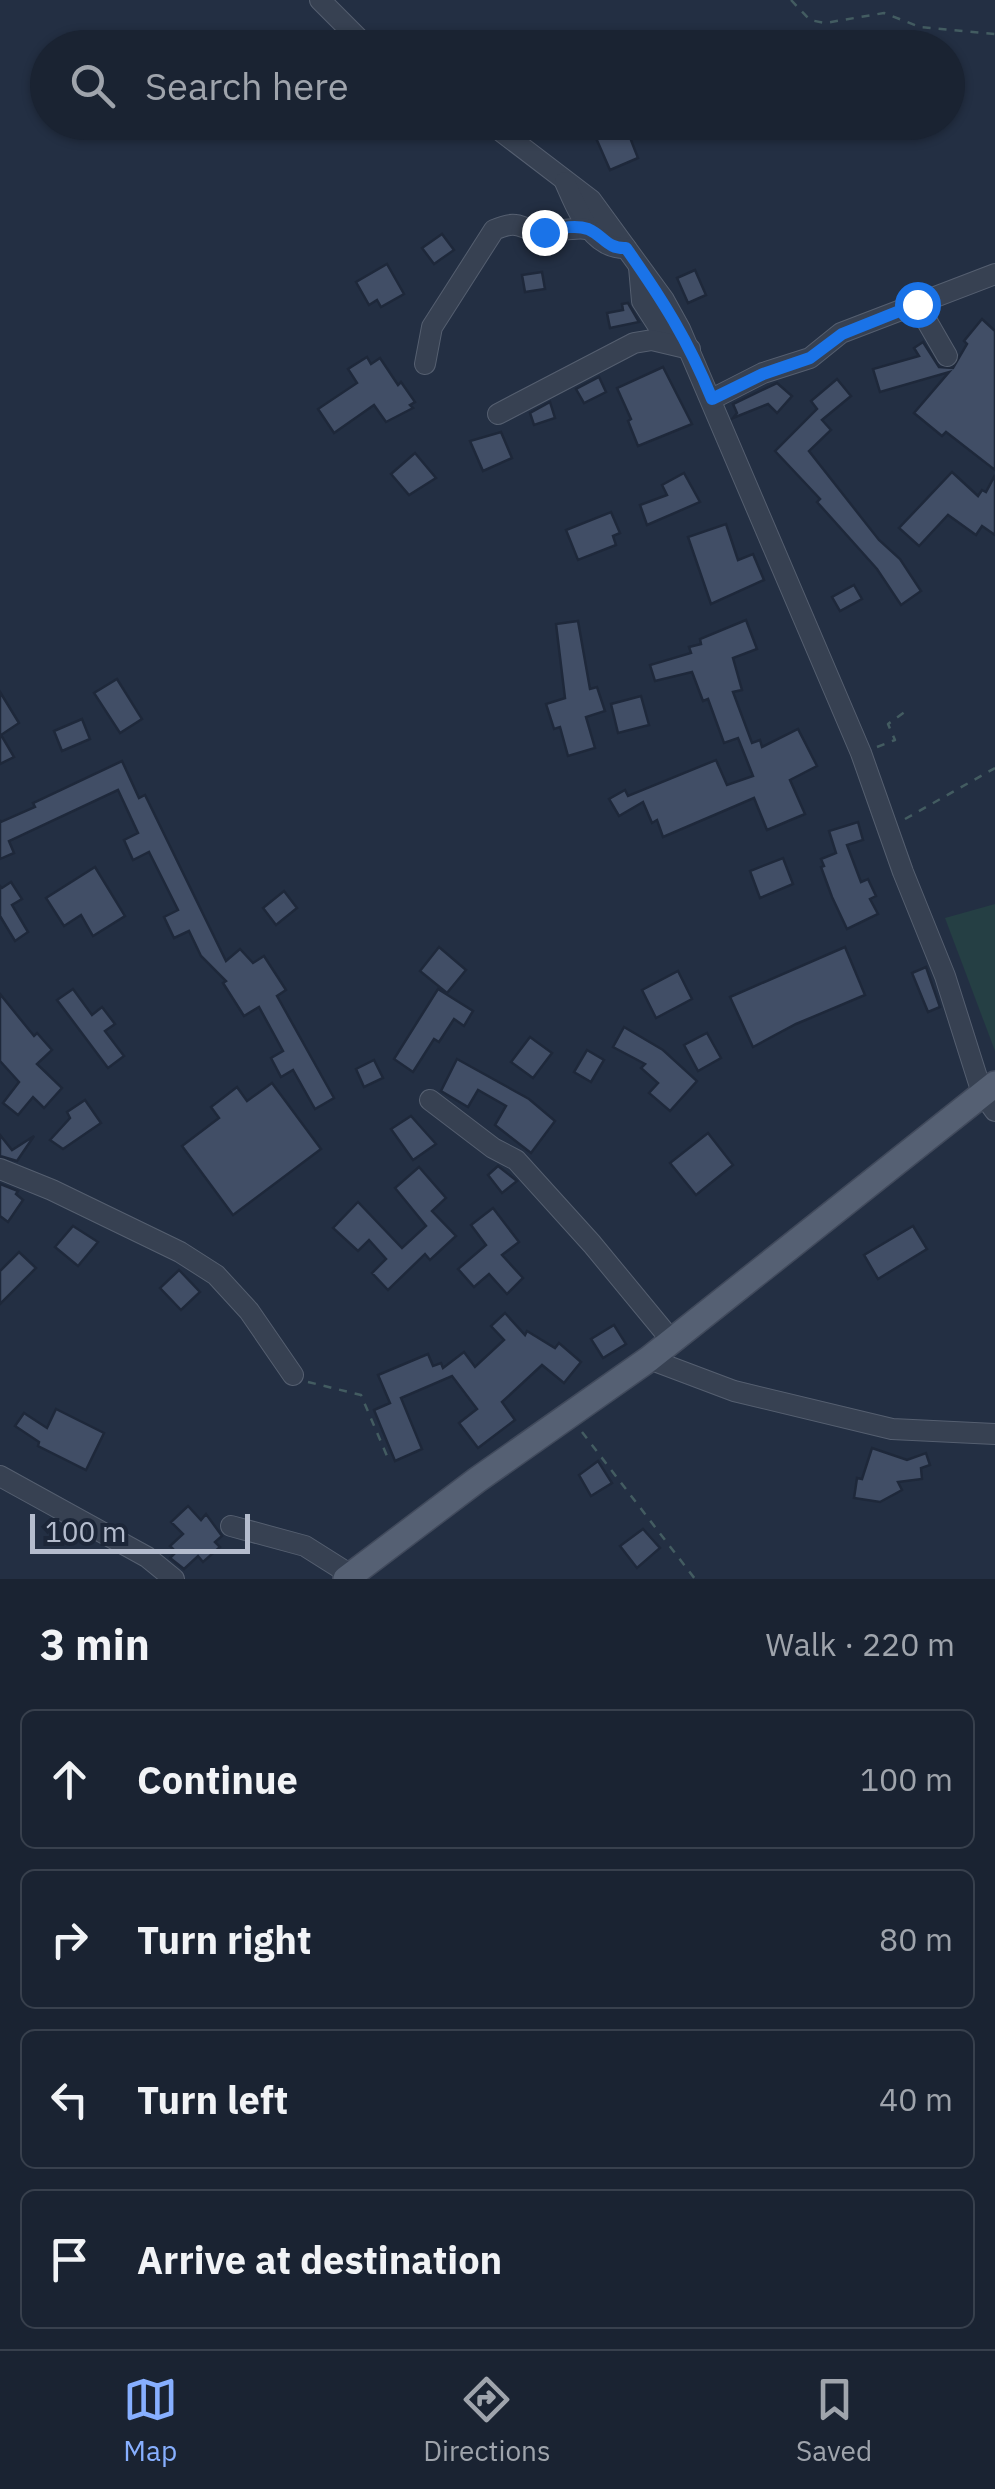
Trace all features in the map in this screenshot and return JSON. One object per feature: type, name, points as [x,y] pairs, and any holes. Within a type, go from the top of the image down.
[{"type":"main road","points":[[356,1572],[648,1359],[991,1096]]},
{"type":"street","points":[[320,0],[350,30]]},
{"type":"street","points":[[514,140],[591,200],[664,300],[690,349],[861,753],[991,1096]]},
{"type":"street","points":[[562,175],[586,228],[613,248],[626,248]]},
{"type":"street","points":[[425,364],[432,327],[494,230],[510,223],[544,232],[586,228]]},
{"type":"street","points":[[639,268],[642,301],[669,344]]},
{"type":"street","points":[[712,399],[763,374],[810,358],[842,334],[995,274]]},
{"type":"street","points":[[917,304],[947,356]]},
{"type":"street","points":[[498,414],[634,343],[652,340],[690,349]]},
{"type":"street","points":[[430,1100],[493,1148],[516,1160],[672,1340]]},
{"type":"street","points":[[0,1169],[180,1252],[216,1275],[249,1311],[293,1374]]},
{"type":"street","points":[[648,1359],[734,1391],[892,1429],[995,1434]]},
{"type":"street","points":[[0,1476],[148,1557],[174,1579]]},
{"type":"street","points":[[232,1526],[305,1546],[351,1575],[356,1572]]},
{"type":"path","points":[[791,0],[810,20],[825,23],[884,13],[920,28],[945,30]]},
{"type":"path","points":[[965,32],[995,34]]},
{"type":"path","points":[[861,753],[895,740],[888,724],[906,711]]},
{"type":"path","points":[[888,828],[995,768]]},
{"type":"path","points":[[293,1374],[314,1385],[361,1395],[387,1456]]},
{"type":"path","points":[[569,1414],[695,1579]]},
{"type":"green space","points":[[995,904],[995,1051],[945,918]]},
{"type":"building","points":[[597,140],[631,140],[638,158],[610,170]]},
{"type":"building","points":[[442,234],[454,250],[434,264],[422,248]]},
{"type":"building","points":[[387,264],[404,294],[381,307],[377,300],[369,305],[356,282]]},
{"type":"building","points":[[695,270],[706,295],[688,303],[677,278]]},
{"type":"building","points":[[542,272],[545,289],[525,292],[522,275]]},
{"type":"building","points":[[628,303],[639,322],[610,328],[607,313],[623,310],[622,304]]},
{"type":"building","points":[[982,319],[995,331],[995,470],[914,413],[949,372],[880,392],[873,369],[919,356],[914,348],[923,342],[939,367],[953,368],[967,344],[964,341]]},
{"type":"building","points":[[367,357],[371,364],[380,358],[415,402],[410,405],[413,408],[386,422],[374,405],[334,433],[318,409],[357,383],[348,369]]},
{"type":"building","points":[[663,367],[692,424],[638,446],[617,388]]},
{"type":"building","points":[[599,377],[606,392],[584,403],[576,389]]},
{"type":"building","points":[[837,379],[851,396],[822,420],[831,430],[809,451],[879,540],[900,559],[921,591],[901,605],[877,569],[817,502],[820,499],[775,451],[817,409],[811,401]]},
{"type":"building","points":[[777,383],[792,396],[777,413],[768,404],[733,418],[737,413],[733,404]]},
{"type":"building","points":[[550,402],[555,418],[534,425],[530,413]]},
{"type":"building","points":[[501,432],[512,458],[483,471],[470,441]]},
{"type":"building","points":[[415,453],[436,478],[409,495],[391,474]]},
{"type":"building","points":[[952,472],[978,496],[982,490],[986,492],[995,475],[995,535],[982,526],[976,535],[948,515],[919,546],[899,528]]},
{"type":"building","points":[[684,473],[700,502],[647,525],[640,505],[667,495],[662,485]]},
{"type":"building","points":[[611,512],[620,533],[613,536],[616,545],[578,560],[566,530]]},
{"type":"building","points":[[726,524],[738,560],[753,554],[764,580],[711,604],[688,537]]},
{"type":"building","points":[[854,585],[862,599],[840,611],[832,597]]},
{"type":"building","points":[[746,620],[757,649],[733,658],[742,690],[733,692],[752,743],[760,740],[762,747],[798,729],[817,766],[790,780],[805,814],[767,830],[754,798],[663,837],[657,820],[652,823],[643,802],[619,816],[609,799],[625,790],[628,796],[716,760],[727,785],[753,776],[738,738],[724,743],[708,699],[703,701],[692,672],[655,681],[650,665],[691,653],[689,647],[701,644],[700,639]]},
{"type":"building","points":[[578,621],[590,689],[597,687],[605,711],[586,717],[595,748],[568,756],[560,727],[554,729],[546,704],[565,698],[556,624]]},
{"type":"building","points":[[117,679],[142,719],[120,733],[94,693]]},
{"type":"building","points":[[0,692],[19,723],[1,735],[14,757],[0,764]]},
{"type":"building","points":[[641,696],[649,725],[618,733],[611,704]]},
{"type":"building","points":[[82,719],[90,739],[62,751],[54,731]]},
{"type":"building","points":[[122,761],[139,798],[145,795],[226,961],[240,949],[253,963],[264,956],[286,990],[277,996],[334,1098],[315,1109],[293,1070],[281,1077],[271,1058],[283,1051],[259,1007],[244,1016],[223,983],[226,981],[201,956],[189,931],[174,938],[164,917],[178,910],[149,852],[133,860],[124,840],[138,833],[118,790],[9,841],[14,853],[0,859],[0,820],[35,807],[33,803]]},
{"type":"building","points":[[858,822],[863,840],[847,845],[861,882],[868,879],[876,896],[870,899],[878,914],[847,929],[821,859],[836,853],[829,831]]},
{"type":"building","points":[[783,858],[793,884],[760,898],[750,871]]},
{"type":"building","points":[[95,867],[125,916],[93,936],[81,915],[64,926],[46,898]]},
{"type":"building","points":[[11,882],[22,899],[12,905],[28,932],[15,941],[0,916],[0,886]]},
{"type":"building","points":[[284,891],[297,908],[276,925],[263,908]]},
{"type":"building","points":[[439,947],[466,970],[447,993],[420,971]]},
{"type":"building","points":[[845,947],[865,995],[753,1047],[730,997]]},
{"type":"building","points":[[926,967],[940,1007],[928,1012],[912,973]]},
{"type":"building","points":[[678,971],[692,999],[656,1018],[642,990]]},
{"type":"building","points":[[73,989],[92,1015],[102,1007],[115,1024],[105,1031],[124,1056],[108,1068],[57,1000]]},
{"type":"building","points":[[438,989],[473,1011],[464,1026],[454,1019],[439,1042],[434,1039],[413,1072],[394,1059]]},
{"type":"building","points":[[0,994],[34,1036],[37,1033],[52,1050],[37,1064],[62,1088],[44,1108],[33,1097],[18,1115],[3,1103],[19,1082],[0,1061]]},
{"type":"building","points":[[624,1027],[663,1050],[697,1081],[670,1111],[649,1093],[658,1083],[641,1068],[645,1064],[613,1047]]},
{"type":"building","points":[[707,1033],[721,1058],[698,1071],[684,1045]]},
{"type":"building","points":[[530,1037],[552,1053],[533,1078],[511,1062]]},
{"type":"building","points":[[587,1050],[604,1060],[591,1082],[574,1072]]},
{"type":"building","points":[[457,1059],[529,1099],[555,1121],[531,1153],[495,1125],[506,1106],[478,1090],[468,1107],[441,1091]]},
{"type":"building","points":[[374,1060],[383,1078],[364,1087],[356,1069]]},
{"type":"building","points":[[272,1083],[321,1149],[233,1215],[182,1146],[219,1118],[211,1107],[237,1087],[247,1101]]},
{"type":"building","points":[[85,1100],[101,1123],[63,1149],[50,1140],[70,1118],[67,1112]]},
{"type":"building","points":[[411,1116],[436,1144],[413,1160],[391,1129]]},
{"type":"building","points":[[708,1133],[733,1165],[696,1195],[670,1163]]},
{"type":"building","points":[[0,1135],[12,1150],[34,1136],[17,1161],[0,1156]]},
{"type":"building","points":[[498,1166],[517,1181],[502,1193],[488,1175]]},
{"type":"building","points":[[419,1167],[446,1198],[432,1211],[456,1236],[430,1260],[425,1254],[388,1290],[372,1273],[386,1259],[369,1240],[358,1251],[333,1228],[358,1202],[402,1248],[426,1226],[395,1188]]},
{"type":"building","points":[[0,1184],[18,1191],[16,1194],[23,1200],[8,1222],[0,1216]]},
{"type":"building","points":[[493,1208],[519,1242],[502,1255],[523,1278],[507,1294],[489,1274],[474,1287],[458,1269],[486,1245],[471,1225]]},
{"type":"building","points":[[73,1226],[98,1242],[78,1266],[55,1247]]},
{"type":"building","points":[[913,1226],[927,1249],[878,1279],[864,1255]]},
{"type":"building","points":[[19,1252],[36,1268],[0,1304],[0,1271]]},
{"type":"building","points":[[179,1270],[200,1292],[181,1310],[160,1288]]},
{"type":"building","points":[[505,1313],[525,1335],[527,1331],[555,1348],[559,1343],[581,1362],[564,1383],[542,1365],[502,1402],[515,1420],[478,1448],[459,1423],[477,1409],[452,1376],[401,1398],[422,1449],[395,1461],[374,1410],[390,1403],[378,1375],[428,1354],[433,1366],[441,1363],[443,1368],[464,1352],[475,1367],[504,1340],[491,1326]]},
{"type":"building","points":[[614,1325],[626,1344],[603,1358],[591,1339]]},
{"type":"building","points":[[56,1409],[104,1433],[86,1470],[38,1446],[39,1442],[15,1426],[24,1413],[47,1428]]},
{"type":"building","points":[[872,1448],[907,1460],[926,1453],[930,1465],[921,1468],[922,1479],[898,1482],[902,1490],[880,1502],[854,1498],[857,1478],[862,1479]]},
{"type":"building","points":[[598,1461],[612,1483],[591,1496],[579,1475]]},
{"type":"building","points":[[188,1506],[201,1520],[206,1514],[222,1536],[215,1542],[220,1547],[203,1562],[198,1556],[184,1569],[170,1558],[176,1552],[170,1546],[183,1534],[171,1522]]},
{"type":"building","points":[[643,1529],[660,1548],[637,1568],[620,1546]]},
{"type":"route","points":[[544,232],[586,228],[613,248],[626,248],[664,300],[712,399],[734,386],[810,358],[842,334],[917,304]]}]
